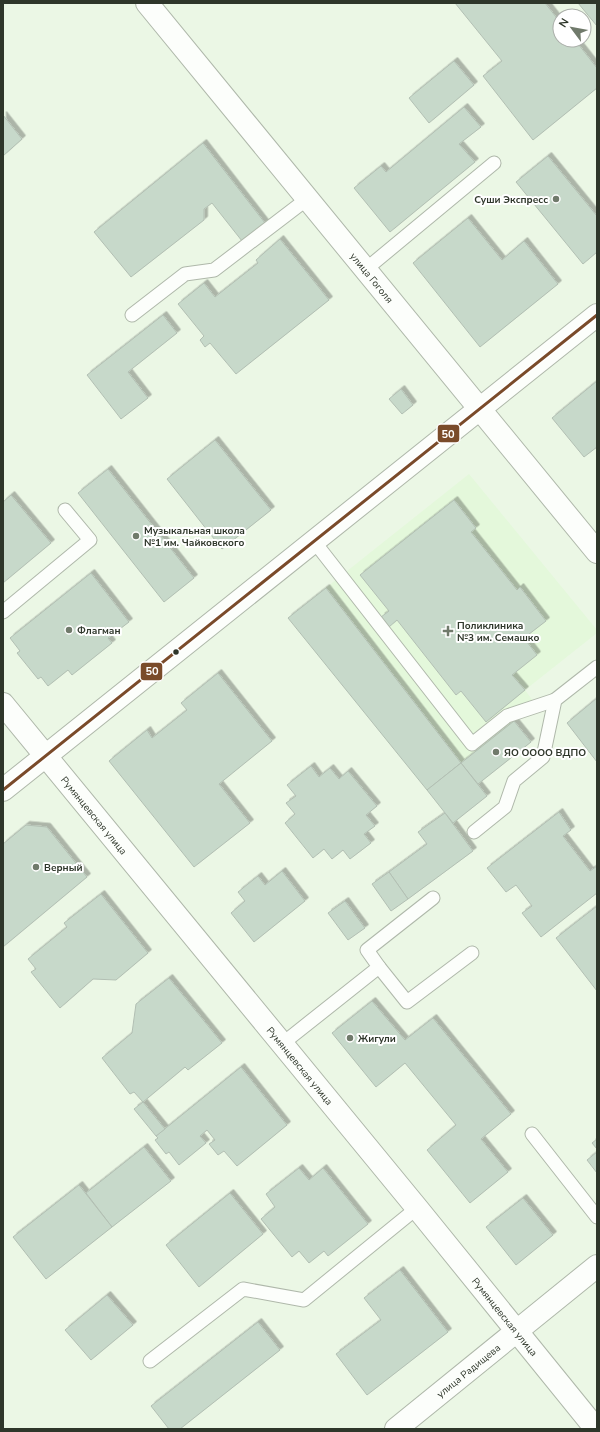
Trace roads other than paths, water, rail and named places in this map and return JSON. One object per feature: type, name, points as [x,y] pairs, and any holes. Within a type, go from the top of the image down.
[{"type":"street","name":"улица Гоголя","points":[[147,3],[597,552]]},
{"type":"street","points":[[3,790],[478,408],[597,315]]},
{"type":"street","name":"Румянцевская улица","points":[[3,704],[44,756],[417,1208],[596,1429]]},
{"type":"street","name":"улица Радищева","points":[[396,1429],[597,1266]]},
{"type":"lane","points":[[365,270],[494,163]]},
{"type":"lane","points":[[132,315],[185,274],[214,270],[308,199]]},
{"type":"lane","points":[[3,612],[90,540],[65,510]]},
{"type":"lane","points":[[313,540],[472,744],[507,716],[555,700],[597,667]]},
{"type":"lane","points":[[474,832],[505,808],[514,781],[543,757],[555,700]]},
{"type":"lane","points":[[433,898],[367,950],[379,967],[407,1002],[472,953]]},
{"type":"lane","points":[[282,1044],[379,967]]},
{"type":"lane","points":[[532,1134],[597,1217]]},
{"type":"lane","points":[[150,1361],[243,1289],[304,1300],[417,1208]]},
{"type":"place","name":"Суши Экспресс","points":[[556,199]]},
{"type":"place","name":"Музыкальная школа №1 им. Чайковского","points":[[136,536]]},
{"type":"place","name":"Флагман","points":[[69,630]]},
{"type":"place","name":"Поликлиника №3 им. Семашко","points":[[448,631]]},
{"type":"place","name":"ЯО ОООО ВДПО","points":[[496,752]]},
{"type":"place","name":"Верный","points":[[36,867]]},
{"type":"place","name":"Жигули","points":[[350,1038]]}]
